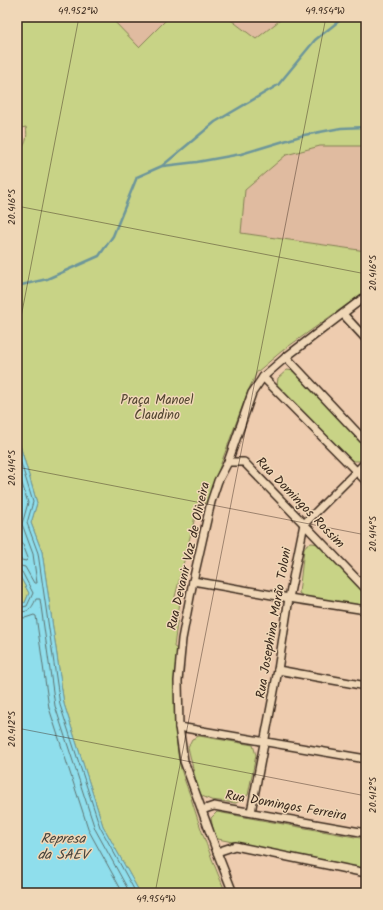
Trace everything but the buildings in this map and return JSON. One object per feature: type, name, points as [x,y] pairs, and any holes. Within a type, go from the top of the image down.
[{"type":"street","name":"Rua Devanir Vaz de Oliveira","points":[[233,893],[184,761],[179,727],[178,681],[182,639],[193,581],[211,502],[218,481],[228,462],[252,393],[263,377],[286,357],[366,296]]},
{"type":"street","points":[[343,314],[366,339]]},
{"type":"street","points":[[286,357],[366,442]]},
{"type":"street","points":[[263,377],[366,481]]},
{"type":"street","name":"Rua Domingos Rossim","points":[[228,462],[244,462],[366,589]]},
{"type":"street","points":[[304,524],[366,462]]},
{"type":"street","name":"Rua Josephina Marão Toloni","points":[[251,812],[278,670],[289,598],[304,524]]},
{"type":"street","points":[[193,581],[366,610]]},
{"type":"street","points":[[278,670],[366,686]]},
{"type":"street","points":[[179,727],[366,759]]},
{"type":"street","name":"Rua Domingos Ferreira","points":[[202,810],[214,806],[366,833]]},
{"type":"street","points":[[217,852],[235,846],[366,873]]},
{"type":"shaded area","points":[[110,17],[169,17],[139,48]]},
{"type":"shaded area","points":[[227,17],[284,17],[256,39]]},
{"type":"shaded area","points":[[320,146],[366,146],[366,251],[241,233],[245,190],[286,155]]},
{"type":"green space","name":"Praça Manoel Claudino","points":[[17,17],[110,17],[139,47],[169,17],[227,17],[256,39],[284,17],[366,17],[366,146],[320,146],[286,155],[245,190],[241,233],[366,251],[366,291],[282,351],[257,372],[248,391],[207,501],[198,505],[175,597],[180,601],[174,647],[179,650],[175,705],[179,760],[202,832],[226,893],[140,893],[103,826],[64,704],[42,552],[31,523],[37,503],[17,435],[17,152],[24,145],[27,134],[26,127],[17,129]]},
{"type":"green space","points":[[287,370],[294,371],[366,447],[366,455],[360,461],[352,461],[277,385],[278,378]]},
{"type":"green space","points":[[307,544],[318,544],[366,593],[365,604],[360,606],[303,596],[299,593],[304,549]]},
{"type":"green space","points":[[17,571],[29,593],[25,603],[17,599]]},
{"type":"green space","points":[[199,736],[253,745],[256,755],[248,795],[236,803],[211,800],[202,796],[198,790],[188,747],[192,739]]},
{"type":"green space","points":[[217,812],[366,839],[366,870],[218,839],[214,835],[211,818]]},
{"type":"water","name":"Represa da SAEV","points":[[17,435],[37,503],[31,523],[42,552],[64,704],[103,826],[140,893],[17,893],[17,599],[25,603],[29,593],[17,571]]},
{"type":"waterway","points":[[17,286],[47,279],[99,256],[113,236],[137,177],[162,166],[215,122],[278,85],[315,40],[344,17]]},
{"type":"waterway","points":[[163,166],[197,162],[241,154],[304,135],[341,128],[366,127]]}]
